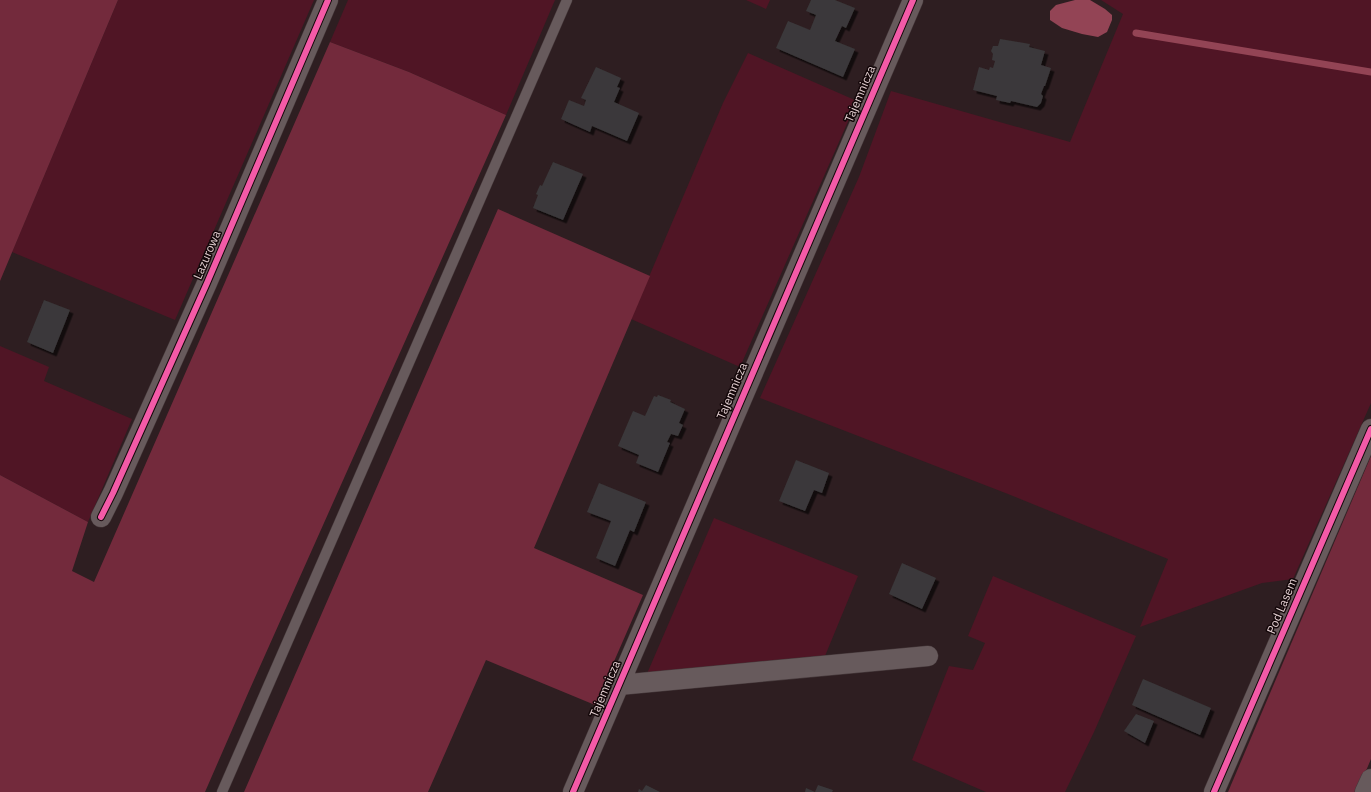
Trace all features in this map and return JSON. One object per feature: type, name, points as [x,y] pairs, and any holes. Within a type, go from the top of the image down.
[{"type":"street","name":"Lazurowa","points":[[101,517],[207,283],[328,0]]},
{"type":"street","name":"Tajemnicza","points":[[572,792],[913,0]]},
{"type":"street","name":"Pod Lasem","points":[[1214,792],[1371,429]]},
{"type":"street","name":"Tajemnicza","points":[[618,685],[928,656]]},
{"type":"street","points":[[1365,792],[1371,779]]},
{"type":"lane","points":[[222,792],[567,0]]},
{"type":"shaded area","points":[[0,0],[118,0],[0,281]]},
{"type":"shaded area","points":[[118,0],[314,0],[175,320],[12,252]]},
{"type":"shaded area","points":[[348,0],[555,0],[506,115],[409,72],[330,42]]},
{"type":"shaded area","points":[[746,0],[770,0],[766,9]]},
{"type":"shaded area","points":[[1075,0],[1090,0],[1112,15],[1112,20],[1107,32],[1098,37],[1082,34],[1062,28],[1050,20],[1050,11],[1056,5]]},
{"type":"shaded area","points":[[1101,0],[1371,0],[1371,403],[1293,579],[1262,583],[1140,627],[1168,559],[1008,494],[760,398],[859,177],[891,91],[1070,142],[1123,14]]},
{"type":"shaded area","points":[[330,42],[409,72],[506,115],[205,792],[0,792],[0,475],[88,522],[72,571],[94,582]]},
{"type":"shaded area","points":[[748,53],[857,101],[740,367],[631,319],[723,103]]},
{"type":"shaded area","points":[[498,209],[650,276],[534,548],[643,595],[595,705],[486,660],[428,792],[244,792]]},
{"type":"shaded area","points":[[0,346],[49,367],[44,381],[132,419],[88,522],[0,475]]},
{"type":"shaded area","points":[[1371,456],[1371,759],[1357,792],[1228,792]]},
{"type":"shaded area","points":[[714,518],[858,576],[825,656],[646,676]]},
{"type":"shaded area","points":[[993,576],[1136,636],[1094,732],[1065,792],[986,792],[912,760],[949,666],[973,670],[985,643],[968,636]]},
{"type":"building","points":[[811,0],[835,0],[855,8],[846,28],[842,26],[835,41],[855,49],[843,77],[776,48],[788,21],[810,30],[816,15],[806,11]]},
{"type":"building","points":[[1000,39],[1030,44],[1029,47],[1045,51],[1041,65],[1051,68],[1041,94],[1043,96],[1041,103],[1037,107],[1011,101],[1010,103],[996,100],[997,96],[973,90],[979,67],[989,70],[990,67],[993,68],[995,61],[992,60],[993,54],[991,51],[993,46],[998,46]]},
{"type":"building","points":[[596,67],[621,78],[617,87],[620,88],[614,102],[639,113],[627,141],[592,126],[590,132],[561,119],[569,100],[584,106],[586,100],[581,98]]},
{"type":"building","points":[[553,162],[583,174],[563,220],[533,208],[538,195],[536,194],[540,185],[542,186]]},
{"type":"building","points":[[44,300],[70,310],[53,353],[27,342]]},
{"type":"building","points":[[658,395],[671,400],[670,402],[685,409],[679,423],[683,425],[678,436],[671,434],[667,442],[670,443],[658,472],[636,463],[639,455],[618,446],[633,411],[645,416],[654,396],[657,397]]},
{"type":"building","points":[[796,460],[829,473],[822,493],[814,490],[805,511],[779,501]]},
{"type":"building","points":[[599,483],[646,502],[634,532],[630,530],[615,566],[596,558],[611,521],[587,512]]},
{"type":"building","points":[[902,563],[936,578],[922,609],[889,594]]},
{"type":"building","points":[[1143,679],[1211,708],[1200,735],[1132,705]]},
{"type":"building","points":[[1136,714],[1154,721],[1145,743],[1124,731]]},
{"type":"building","points":[[646,785],[660,792],[638,792],[639,789],[642,791]]},
{"type":"building","points":[[818,785],[833,790],[832,792],[815,792]]},
{"type":"building","points":[[806,788],[815,792],[805,792]]},
{"type":"waterway","points":[[1136,33],[1371,72]]},
{"type":"cycle path","points":[[101,517],[207,283],[328,0]]},
{"type":"cycle path","points":[[573,792],[913,0]]},
{"type":"cycle path","points":[[1214,792],[1371,429]]}]
